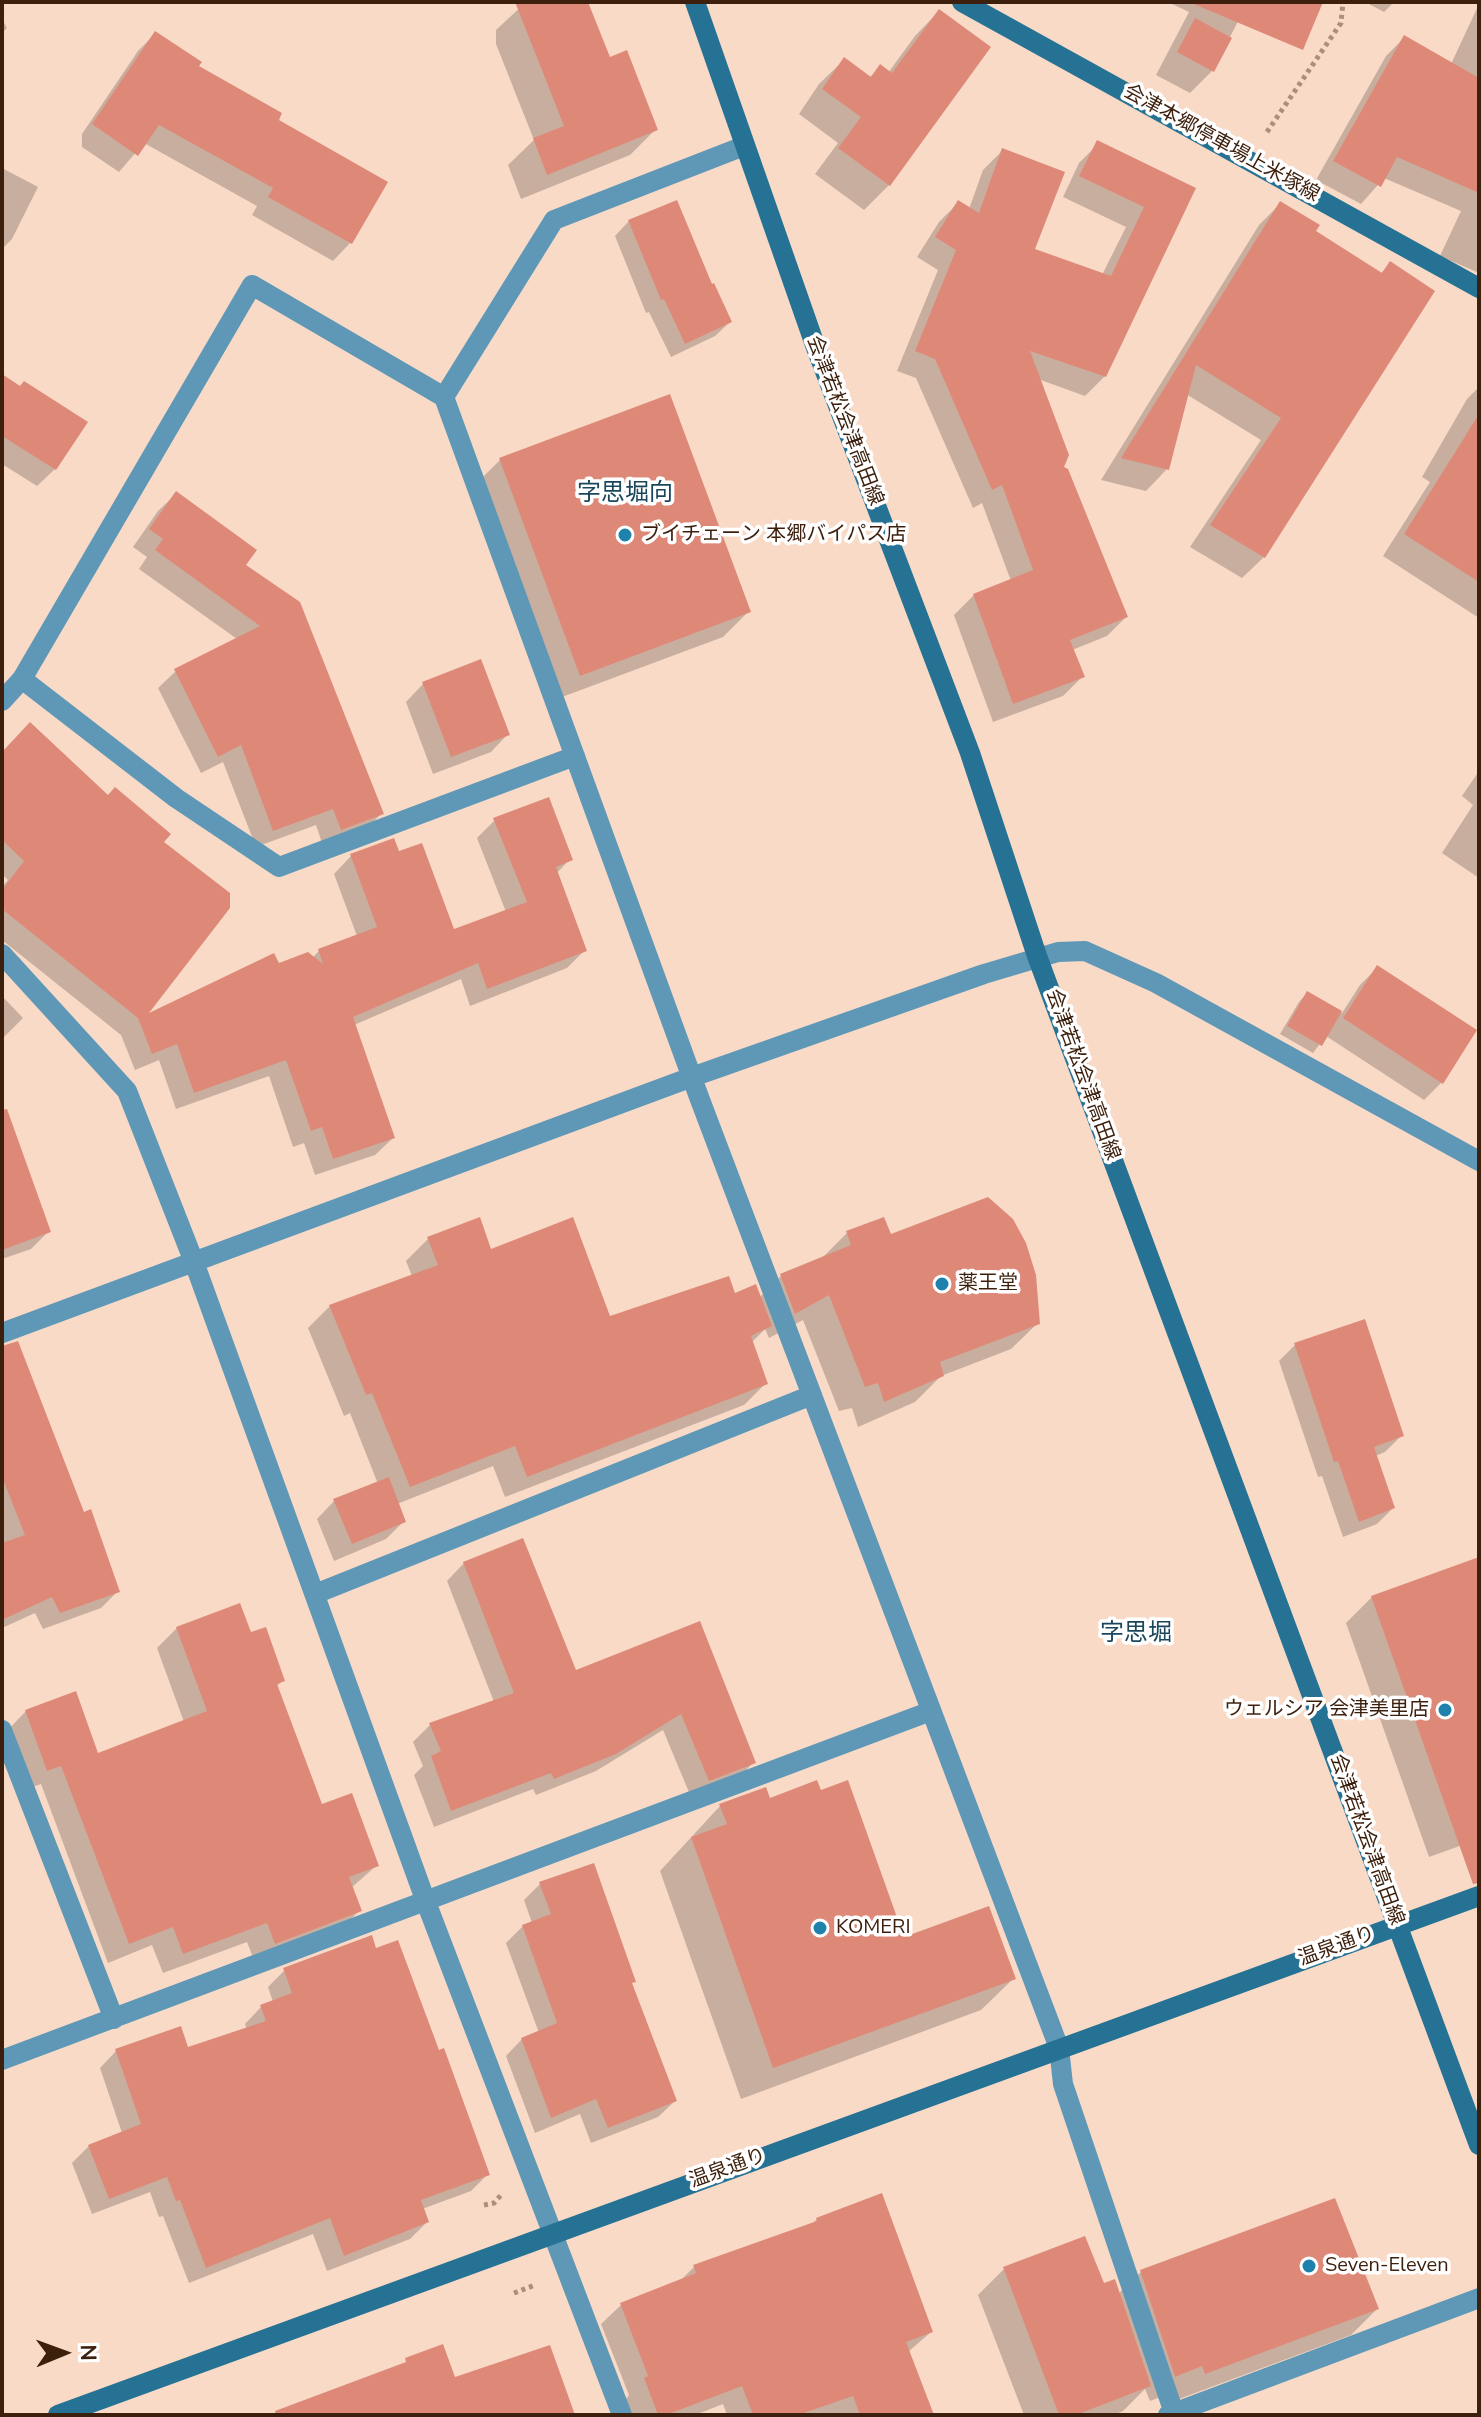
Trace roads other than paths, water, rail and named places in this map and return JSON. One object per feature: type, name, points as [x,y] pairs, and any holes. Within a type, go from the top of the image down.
[{"type":"main road","name":"会津若松会津高田線","points":[[695,2],[815,345],[970,753],[1037,956],[1479,2145]]},
{"type":"main road","name":"会津本郷停車場上米塚線","points":[[962,2],[1479,288]]},
{"type":"main road","name":"温泉通り","points":[[58,2415],[1479,1896]]},
{"type":"street","points":[[444,397],[554,220],[744,146]]},
{"type":"street","points":[[2,701],[22,679],[252,285],[444,397],[692,1077],[1059,2048],[1063,2084],[1171,2414],[1479,2298]]},
{"type":"street","points":[[22,679],[176,798],[279,867],[575,756]]},
{"type":"street","points":[[2,1333],[692,1077],[1037,956],[1085,951],[1119,965],[1479,1161]]},
{"type":"street","points":[[2,954],[127,1091],[194,1262],[426,1902],[622,2415]]},
{"type":"street","points":[[315,1594],[812,1395]]},
{"type":"street","points":[[2,2060],[931,1711]]},
{"type":"street","points":[[2,1730],[114,2019]]},
{"type":"place","name":"ブイチェーン 本郷バイパス店","points":[[625,535]]},
{"type":"place","name":"薬王堂","points":[[942,1284]]},
{"type":"place","name":"ウェルシア 会津美里店","points":[[1445,1710]]},
{"type":"place","name":"KOMERI","points":[[820,1928]]},
{"type":"place","name":"Seven-Eleven","points":[[1309,2266]]},
{"type":"district","name":"字思堀向","points":[[625,494]]},
{"type":"district","name":"字思堀","points":[[1136,1634]]}]
